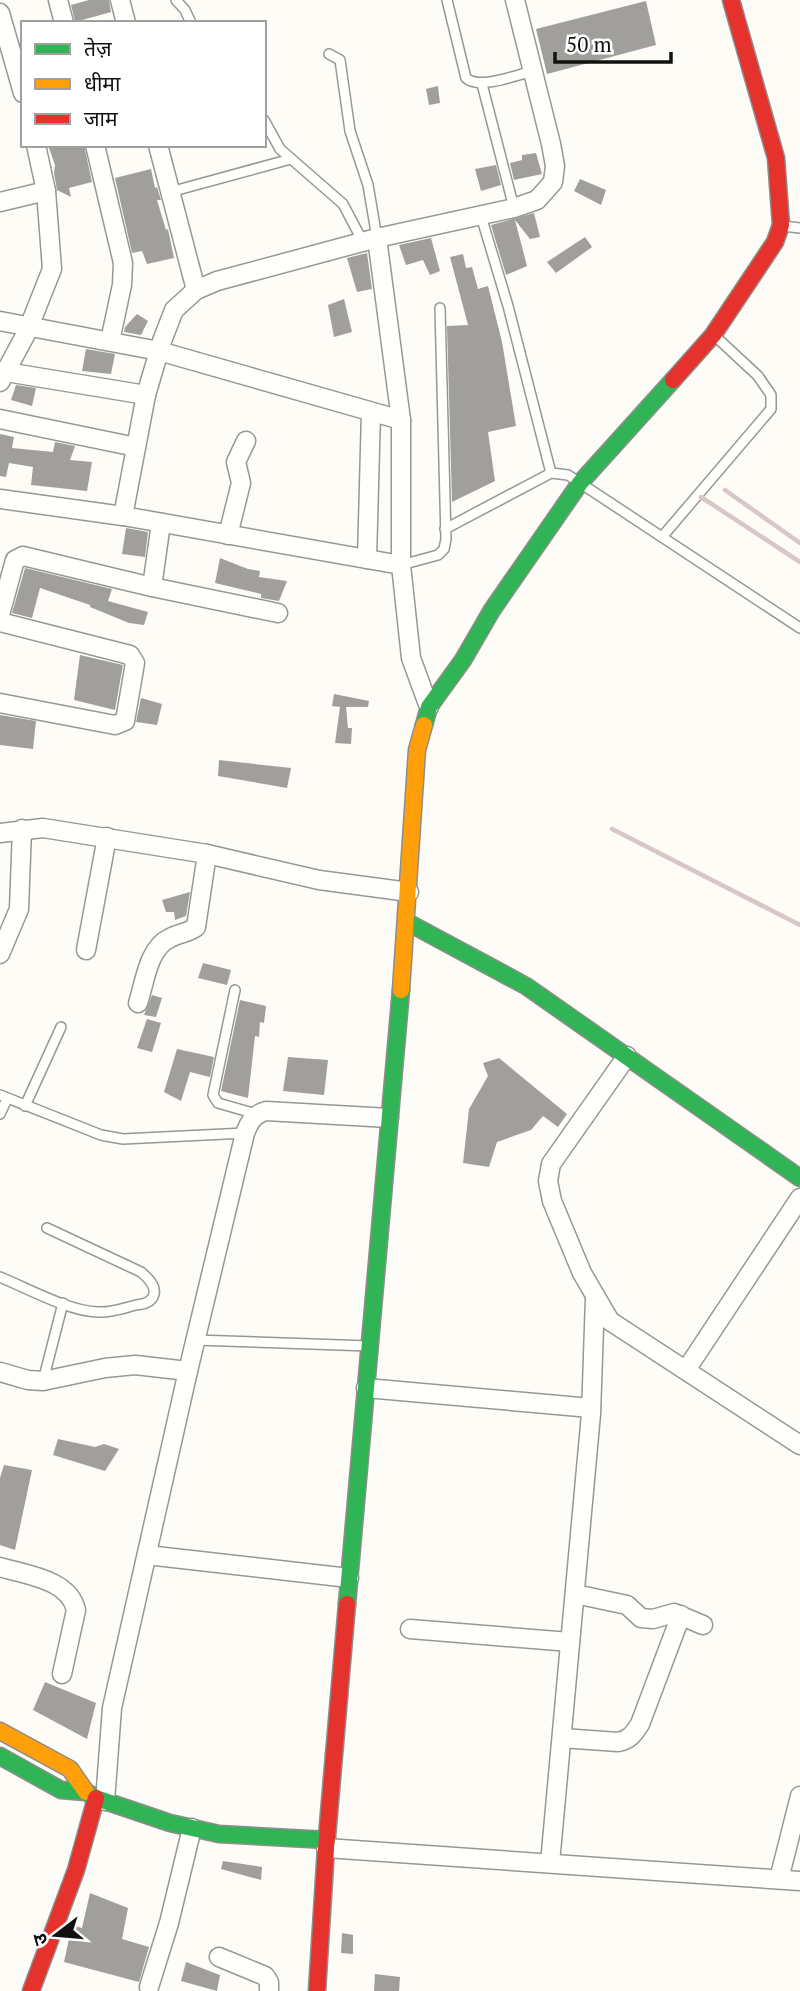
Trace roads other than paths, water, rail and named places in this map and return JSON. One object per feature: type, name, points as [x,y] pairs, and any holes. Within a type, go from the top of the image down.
[{"type":"main road","points":[[317,1991],[326,1844],[407,922],[417,750],[429,707],[580,483],[713,335],[775,242],[781,225],[776,158],[731,0]]},
{"type":"main road","points":[[407,922],[526,986],[800,1178]]},
{"type":"main road","points":[[0,1731],[70,1769],[95,1797]]},
{"type":"main road","points":[[0,1756],[61,1790],[95,1797],[170,1824],[219,1834],[326,1844]]},
{"type":"main road","points":[[31,1991],[76,1870],[95,1797]]},
{"type":"street","points":[[58,0],[63,21]]},
{"type":"street","points":[[120,0],[125,21]]},
{"type":"street","points":[[123,516],[146,395],[159,351],[174,310],[196,290],[217,281],[370,240],[514,208],[537,200],[554,182],[553,155],[515,0]]},
{"type":"street","points":[[0,13],[5,46],[21,88]]},
{"type":"street","points":[[36,147],[46,191],[52,269],[30,326],[3,377],[146,395]]},
{"type":"street","points":[[95,147],[123,263],[122,285],[110,341]]},
{"type":"street","points":[[159,147],[196,290]]},
{"type":"street","points":[[0,202],[46,191]]},
{"type":"street","points":[[370,240],[401,421],[401,565],[411,657],[429,707]]},
{"type":"street","points":[[0,321],[159,351],[401,421]]},
{"type":"street","points":[[367,559],[371,412]]},
{"type":"street","points":[[0,419],[136,446]]},
{"type":"street","points":[[228,535],[241,483],[236,462],[246,441]]},
{"type":"street","points":[[0,499],[123,516],[401,565]]},
{"type":"street","points":[[152,587],[161,523]]},
{"type":"street","points":[[0,615],[15,560],[23,556],[152,587],[278,613]]},
{"type":"street","points":[[0,622],[130,654],[135,663],[125,721],[121,724],[0,703]]},
{"type":"street","points":[[0,833],[43,828],[207,854],[319,880],[409,892]]},
{"type":"street","points":[[0,954],[19,909],[22,829]]},
{"type":"street","points":[[86,950],[107,838]]},
{"type":"street","points":[[138,1003],[158,947],[171,937],[192,930],[198,924],[207,854]]},
{"type":"street","points":[[626,1056],[551,1164],[548,1181],[552,1202],[595,1298],[610,1321],[800,1445]]},
{"type":"street","points":[[95,1797],[112,1708],[195,1340],[245,1133],[251,1119],[266,1111],[390,1118]]},
{"type":"street","points":[[686,1370],[800,1198]]},
{"type":"street","points":[[550,1863],[591,1408],[595,1298]]},
{"type":"street","points":[[0,1372],[43,1381],[105,1368],[135,1365],[188,1371]]},
{"type":"street","points":[[366,1388],[591,1408]]},
{"type":"street","points":[[147,1555],[349,1578]]},
{"type":"street","points":[[0,1567],[60,1586],[74,1601],[76,1610],[62,1674]]},
{"type":"street","points":[[575,1594],[626,1605],[638,1616],[646,1619],[668,1614],[681,1615],[703,1625]]},
{"type":"street","points":[[562,1738],[618,1742],[633,1735],[640,1724],[681,1615]]},
{"type":"street","points":[[410,1629],[570,1643]]},
{"type":"street","points":[[779,1879],[800,1797]]},
{"type":"street","points":[[149,1987],[169,1923],[192,1828]]},
{"type":"street","points":[[326,1844],[800,1881]]},
{"type":"street","points":[[219,1957],[265,1976],[269,1982],[268,1991]]},
{"type":"lane","points":[[176,0],[190,21]]},
{"type":"lane","points":[[447,0],[466,78],[471,83],[481,84],[533,71]]},
{"type":"lane","points":[[329,54],[341,61],[350,131],[368,185],[370,240]]},
{"type":"lane","points":[[481,84],[514,208]]},
{"type":"lane","points":[[266,124],[273,138],[291,159],[343,204],[370,240]]},
{"type":"lane","points":[[170,192],[291,159]]},
{"type":"lane","points":[[481,216],[508,306],[551,473]]},
{"type":"lane","points":[[781,225],[800,228]]},
{"type":"lane","points":[[401,565],[438,555],[444,549],[440,308]]},
{"type":"lane","points":[[662,537],[771,409],[771,395],[758,376],[713,335]]},
{"type":"lane","points":[[445,529],[551,473],[568,475],[800,628]]},
{"type":"lane","points":[[235,990],[213,1095],[218,1103],[256,1114]]},
{"type":"lane","points":[[25,1106],[61,1027]]},
{"type":"lane","points":[[0,1114],[3,1097],[101,1135],[123,1139],[245,1133]]},
{"type":"lane","points":[[0,1277],[86,1310],[109,1312],[146,1303],[152,1298],[152,1284],[141,1272],[47,1228]]},
{"type":"lane","points":[[43,1381],[63,1303]]},
{"type":"lane","points":[[195,1340],[370,1346]]},
{"type":"railway","points":[[725,490],[800,543]]},
{"type":"railway","points":[[701,497],[800,562]]},
{"type":"railway","points":[[612,829],[800,925]]}]
